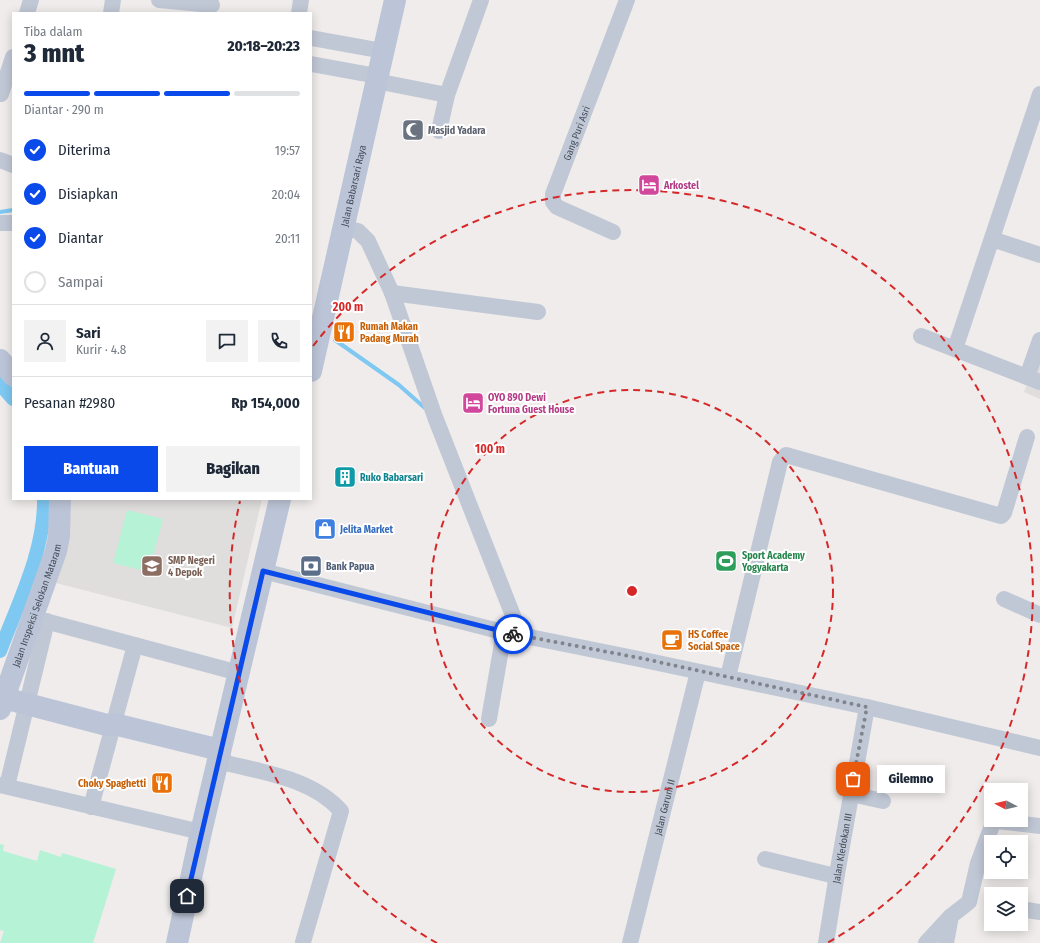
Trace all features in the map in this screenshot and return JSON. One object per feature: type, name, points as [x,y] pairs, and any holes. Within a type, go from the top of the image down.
[{"type":"street","points":[[26,12],[31,0]]},
{"type":"street","points":[[111,12],[113,0]]},
{"type":"street","points":[[159,0],[212,6]]},
{"type":"street","points":[[299,12],[302,0]]},
{"type":"street","name":"Jalan Babarsari Raya","points":[[312,367],[394,0]]},
{"type":"street","points":[[439,131],[447,95],[481,0]]},
{"type":"street","name":"Gang Puri Asri","points":[[613,232],[557,207],[553,202],[553,194],[627,0]]},
{"type":"street","points":[[312,38],[383,50]]},
{"type":"street","points":[[5,94],[12,62]]},
{"type":"street","points":[[312,64],[447,95]]},
{"type":"street","points":[[955,349],[1040,94]]},
{"type":"street","points":[[0,160],[12,165]]},
{"type":"street","points":[[0,223],[12,223]]},
{"type":"street","points":[[344,228],[358,231],[368,241],[392,293],[435,417],[521,636]]},
{"type":"street","points":[[992,239],[1040,255]]},
{"type":"street","points":[[392,293],[538,312]]},
{"type":"street","points":[[921,336],[1034,380],[1040,340]]},
{"type":"street","points":[[0,360],[12,374]]},
{"type":"street","points":[[728,677],[778,470],[783,457],[786,455],[1001,516],[1004,513],[1027,437]]},
{"type":"street","name":"Jalan Inspeksi Selokan Mataram","points":[[2,703],[40,620],[56,551],[59,530],[60,500]]},
{"type":"street","points":[[177,943],[201,832],[280,500]]},
{"type":"street","points":[[263,571],[521,636],[728,677],[867,707],[1040,748]]},
{"type":"street","points":[[1004,599],[1040,615]]},
{"type":"street","points":[[201,832],[3,785],[26,704],[40,620],[239,673]]},
{"type":"street","points":[[489,719],[504,632]]},
{"type":"street","points":[[92,806],[111,727],[136,645]]},
{"type":"street","name":"Jalan Garuni II","points":[[630,943],[698,672]]},
{"type":"street","points":[[2,703],[26,704],[211,753],[219,757],[301,783],[341,811],[303,942]]},
{"type":"street","name":"Jalan Kledokan III","points":[[826,943],[867,707]]},
{"type":"street","points":[[851,794],[883,801]]},
{"type":"street","points":[[926,943],[951,916],[969,902],[978,863],[993,823],[997,821],[1040,826]]},
{"type":"street","points":[[765,859],[831,875],[837,874]]},
{"type":"street","points":[[1028,910],[1040,912]]},
{"type":"street","points":[[946,943],[951,916]]},
{"type":"shaded area","points":[[1040,350],[1040,399],[1024,392]]},
{"type":"shaded area","name":"SMP Negeri 4 Depok","points":[[66,500],[262,500],[232,628],[52,582]]},
{"type":"green space","points":[[127,510],[163,519],[149,572],[113,563]]},
{"type":"green space","points":[[0,844],[4,845],[3,851],[37,861],[40,850],[61,857],[62,853],[116,869],[93,943],[0,943],[4,931],[0,930]]},
{"type":"waterway","points":[[0,212],[12,210]]},
{"type":"waterway","points":[[335,340],[399,385],[426,409]]},
{"type":"waterway","points":[[0,384],[12,398]]},
{"type":"waterway","points":[[0,651],[22,596],[35,557],[40,538],[44,500]]},
{"type":"way so far","points":[[513,634],[640,658],[698,672],[867,707],[853,779]]},
{"type":"place","name":"Masjid Yadara","points":[[413,130]]},
{"type":"place","name":"Arkostel","points":[[649,185]]},
{"type":"place","name":"Rumah Makan Padang Murah","points":[[344,332]]},
{"type":"place","name":"OYO 890 Dewi Fortuna Guest House","points":[[473,403]]},
{"type":"place","name":"Ruko Babarsari","points":[[345,477]]},
{"type":"place","name":"Jelita Market","points":[[325,529]]},
{"type":"place","name":"Sport Academy Yogyakarta","points":[[726,561]]},
{"type":"place","name":"SMP Negeri 4 Depok","points":[[152,566]]},
{"type":"place","name":"Bank Papua","points":[[311,566]]},
{"type":"place","name":"HS Coffee Social Space","points":[[672,640]]},
{"type":"place","name":"Gilemno","points":[[853,779]]},
{"type":"place","name":"Choky Spaghetti","points":[[162,783]]},
{"type":"route","points":[[187,896],[263,571],[513,634]]}]
